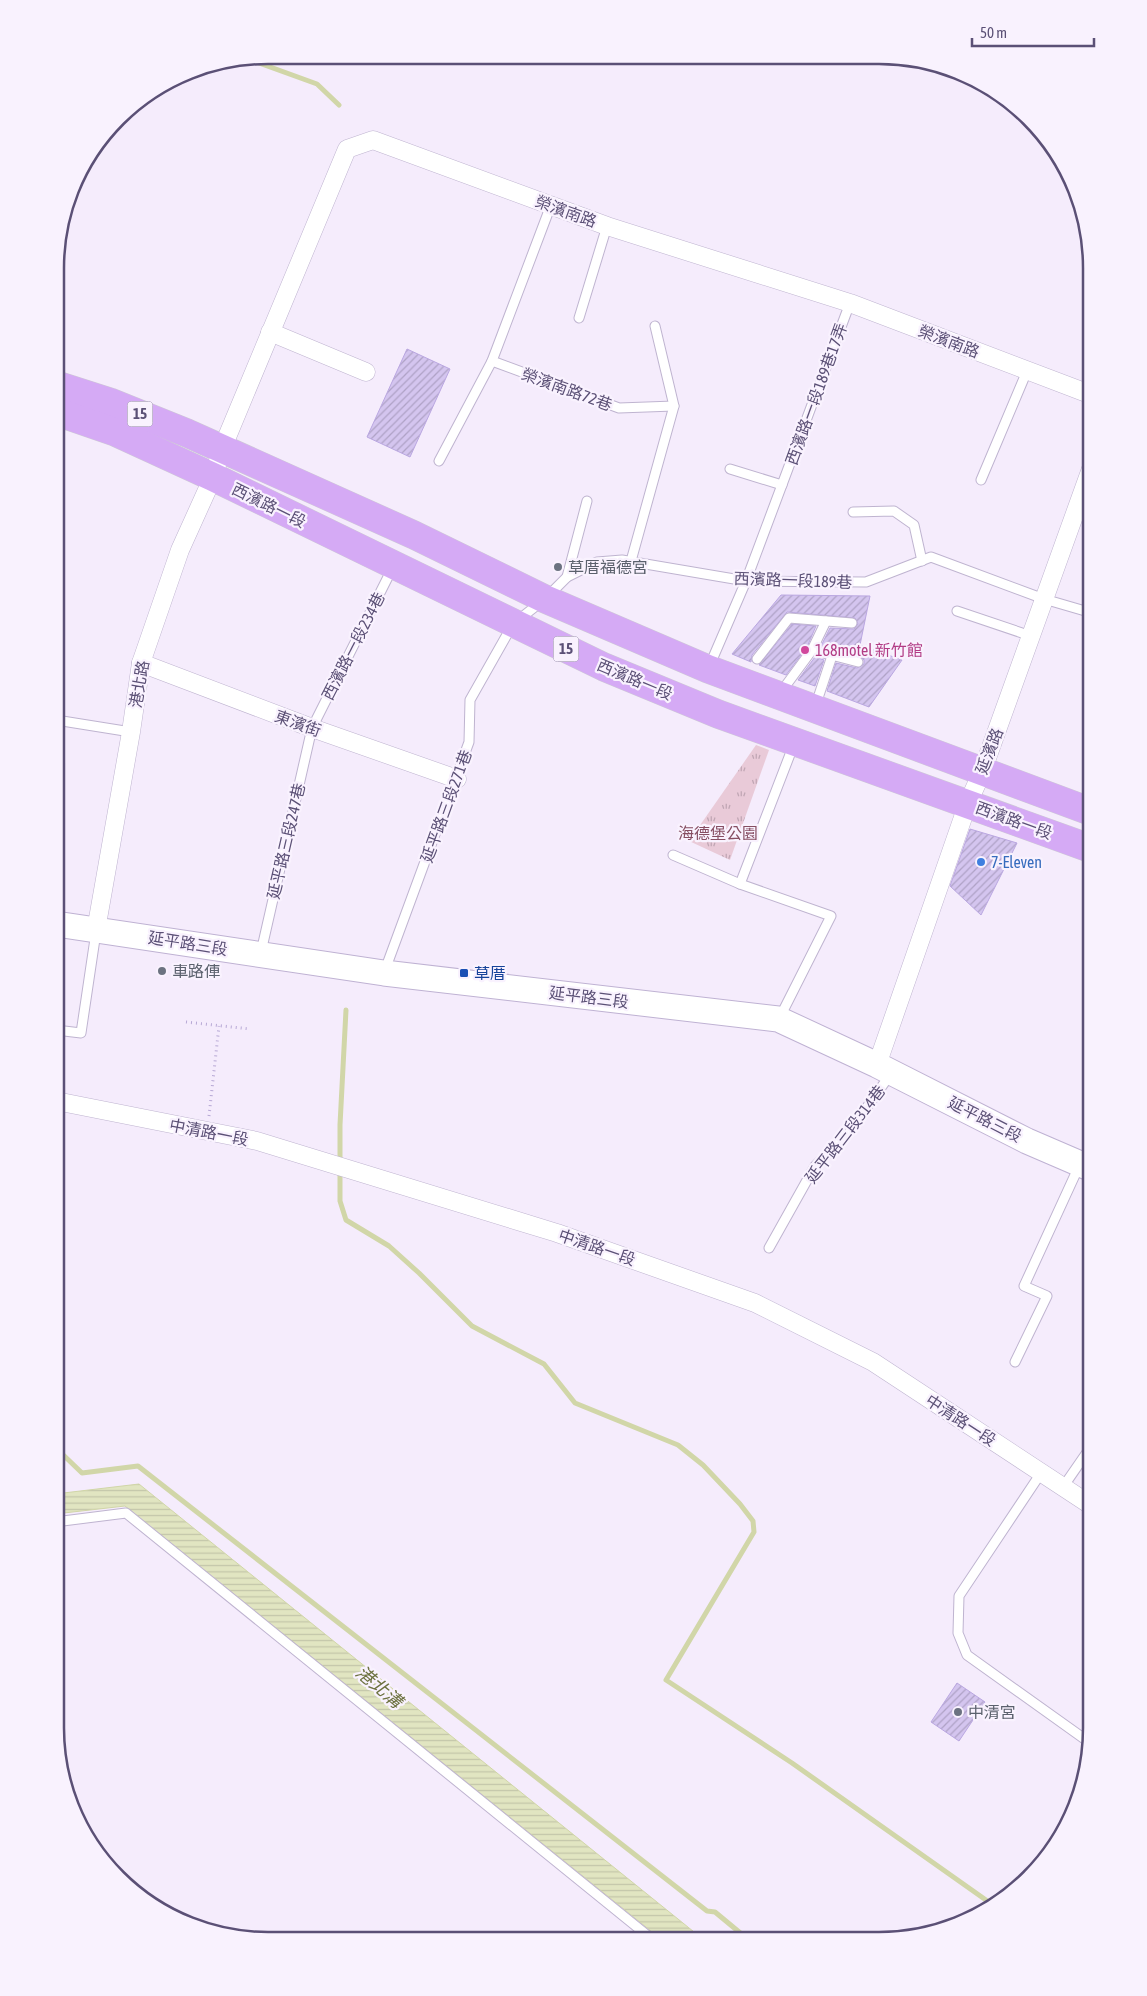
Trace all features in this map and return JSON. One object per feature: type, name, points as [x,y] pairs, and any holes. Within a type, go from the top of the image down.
[{"type":"main road","name":"西濱路一段","points":[[64,388],[110,402],[222,448],[414,535],[545,599],[708,670],[1083,809]]},
{"type":"main road","name":"西濱路一段","points":[[64,414],[115,432],[213,477],[604,667],[718,714],[1083,846]]},
{"type":"street","name":"榮濱南路","points":[[222,448],[347,149],[372,140],[607,226],[850,303],[1083,392]]},
{"type":"street","points":[[270,332],[366,372]]},
{"type":"street","name":"港北路","points":[[96,930],[131,732],[141,663],[180,550],[213,477],[222,448]]},
{"type":"street","name":"延濱路","points":[[884,1069],[968,803],[982,772],[1083,491]]},
{"type":"street","name":"東濱街","points":[[141,663],[312,728],[457,780]]},
{"type":"street","name":"延平路三段","points":[[64,925],[384,973],[778,1019],[1027,1140],[1083,1165]]},
{"type":"street","name":"中清路一段","points":[[64,1103],[257,1141],[557,1233],[755,1303],[874,1362],[1083,1500]]},
{"type":"lane","points":[[439,461],[492,361],[551,205]]},
{"type":"lane","points":[[579,318],[607,226]]},
{"type":"lane","name":"西濱路一段189巷17弄","points":[[708,670],[746,581],[850,303]]},
{"type":"lane","points":[[632,562],[674,406],[655,326]]},
{"type":"lane","name":"榮濱南路72巷","points":[[492,361],[619,408],[674,406]]},
{"type":"lane","points":[[981,480],[1027,371]]},
{"type":"lane","name":"西濱路一段189巷17弄","points":[[730,469],[782,485]]},
{"type":"lane","points":[[567,577],[587,501]]},
{"type":"lane","points":[[853,512],[894,511],[908,520],[914,525],[922,561]]},
{"type":"lane","name":"西濱路一段189巷","points":[[545,599],[567,577],[598,562],[622,560],[746,581],[866,582],[931,558],[1044,599],[1083,610]]},
{"type":"lane","name":"西濱路一段234巷","points":[[312,728],[394,565]]},
{"type":"lane","name":"延平路三段271巷","points":[[384,973],[457,780],[469,742],[470,700],[513,624],[545,599]]},
{"type":"lane","points":[[957,611],[1031,636]]},
{"type":"lane","points":[[757,659],[789,618],[852,623]]},
{"type":"lane","points":[[778,696],[812,650],[826,622]]},
{"type":"lane","points":[[812,650],[858,662]]},
{"type":"lane","points":[[814,709],[832,656]]},
{"type":"lane","points":[[64,721],[131,732]]},
{"type":"lane","name":"延平路三段247巷","points":[[261,954],[312,728]]},
{"type":"lane","points":[[740,884],[795,742]]},
{"type":"lane","points":[[673,855],[740,884],[830,916],[778,1019]]},
{"type":"lane","points":[[64,1031],[81,1033],[96,930]]},
{"type":"lane","name":"延平路三段314巷","points":[[769,1248],[815,1166],[847,1135],[884,1069]]},
{"type":"lane","points":[[1015,1362],[1047,1296],[1024,1286],[1083,1172]]},
{"type":"lane","points":[[1063,1487],[1083,1458]]},
{"type":"lane","points":[[1041,1473],[959,1596],[958,1632],[967,1655],[1083,1738]]},
{"type":"lane","points":[[64,1521],[126,1513],[643,1932]]},
{"type":"path","points":[[186,1022],[250,1029]]},
{"type":"path","points":[[208,1132],[219,1026]]},
{"type":"green space","name":"海德堡公園","points":[[756,745],[769,750],[730,860],[689,841]]},
{"type":"water","name":"港北溝","points":[[139,1484],[694,1932],[652,1932],[125,1506],[64,1513],[64,1493]]},
{"type":"building","points":[[407,349],[450,369],[410,457],[367,437]]},
{"type":"building","points":[[781,595],[870,596],[860,645],[902,660],[869,707],[827,691],[836,663],[857,668],[864,664],[864,660],[860,656],[821,646],[830,628],[854,629],[858,624],[855,618],[787,612],[752,655],[751,662],[732,654]]},
{"type":"building","points":[[792,624],[816,626],[807,647],[786,675],[759,665]]},
{"type":"building","points":[[815,657],[824,660],[815,686],[798,680]]},
{"type":"building","name":"7-Eleven","points":[[970,829],[1017,843],[981,915],[950,886]]},
{"type":"building","name":"中清宮","points":[[957,1683],[985,1702],[959,1741],[931,1722]]},
{"type":"waterway","points":[[262,64],[317,84],[339,105]]},
{"type":"waterway","points":[[346,1010],[340,1125],[340,1201],[346,1220],[389,1246],[472,1326],[544,1364],[575,1403],[678,1445],[703,1465],[740,1504],[753,1521],[754,1532],[666,1680],[792,1763],[988,1901]]},
{"type":"waterway","points":[[64,1456],[82,1473],[138,1466],[707,1911],[715,1912],[739,1932]]},
{"type":"place","name":"草厝福德宮","points":[[558,567]]},
{"type":"place","name":"168motel 新竹館","points":[[805,650]]},
{"type":"place","name":"7-Eleven","points":[[981,862]]},
{"type":"place","name":"車路俥","points":[[162,971]]},
{"type":"place","name":"草厝","points":[[464,973]]},
{"type":"place","name":"中清宮","points":[[958,1712]]}]
